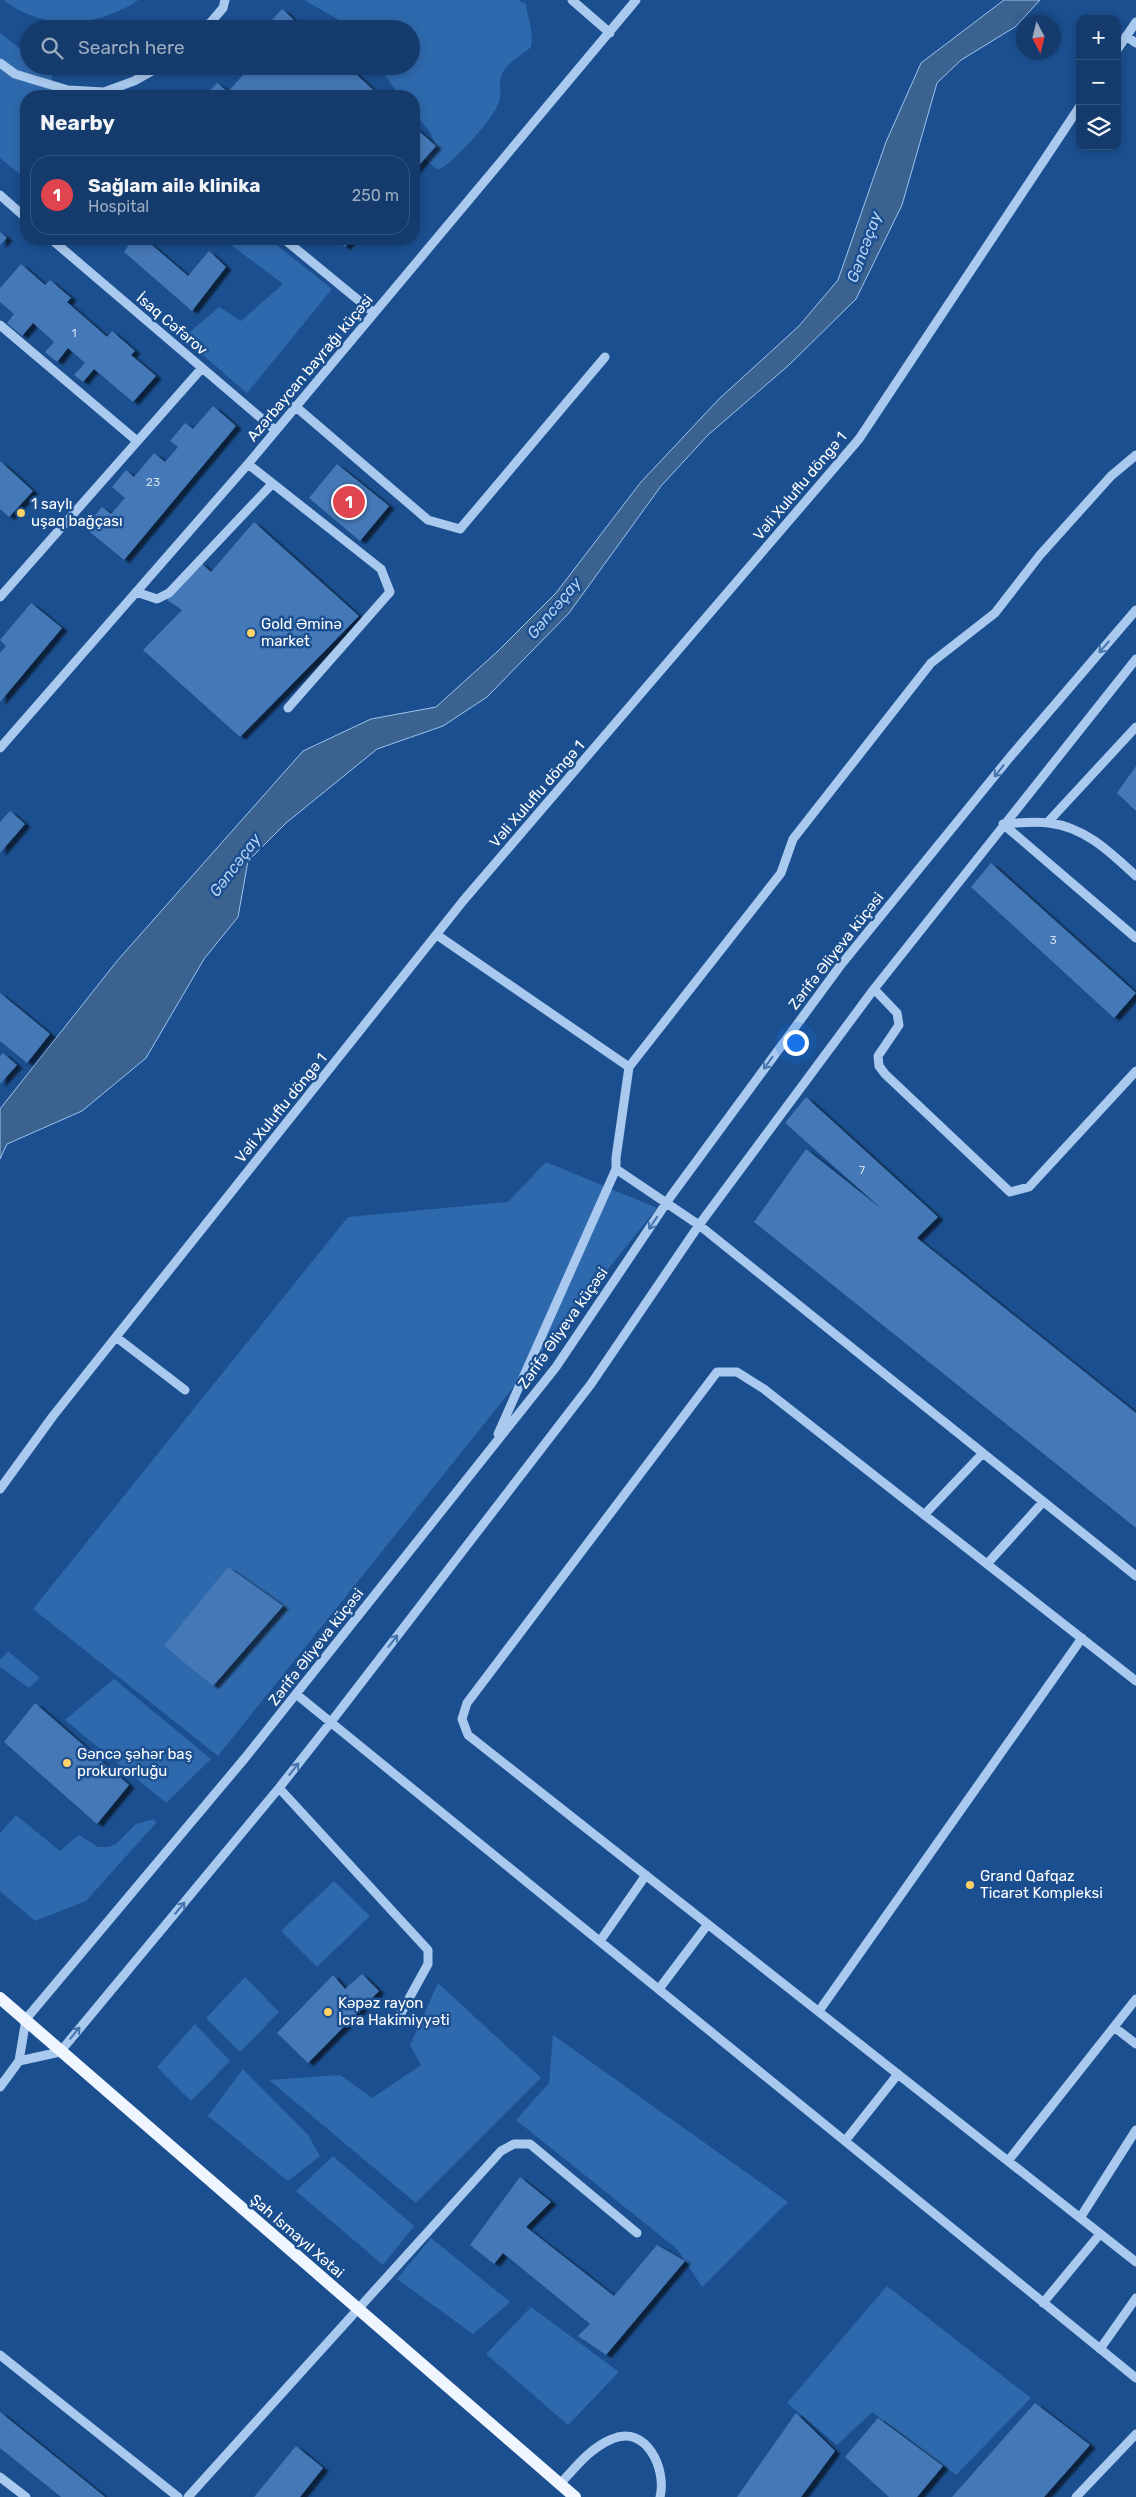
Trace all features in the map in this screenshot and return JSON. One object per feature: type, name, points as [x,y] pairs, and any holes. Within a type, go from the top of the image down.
[{"type":"main road","name":"Şah İsmayıl Xətai","points":[[0,1998],[575,2497]]},
{"type":"street","points":[[213,20],[223,8],[225,0]]},
{"type":"street","points":[[572,0],[610,33]]},
{"type":"street","name":"Azərbaycan bayrağı küçəsi","points":[[0,748],[248,464],[636,0]]},
{"type":"street","points":[[1121,44],[1136,22]]},
{"type":"street","points":[[1126,36],[1136,42]]},
{"type":"street","points":[[0,62],[15,74],[68,90]]},
{"type":"street","points":[[115,90],[144,75]]},
{"type":"street","name":"Vəli Xuluflu döngə 1","points":[[0,1489],[53,1416],[437,935],[859,439],[1076,112]]},
{"type":"street","points":[[0,196],[20,213]]},
{"type":"street","name":"İsaq Cəfərov","points":[[58,245],[275,430]]},
{"type":"street","points":[[291,245],[374,313]]},
{"type":"street","points":[[0,325],[137,442]]},
{"type":"street","points":[[295,406],[428,520],[460,529],[605,357]]},
{"type":"street","points":[[0,597],[202,368]]},
{"type":"street","points":[[492,1447],[616,1169],[629,1067],[781,873],[793,839],[931,663],[995,612],[1040,555],[1111,476],[1136,455]]},
{"type":"street","points":[[248,464],[381,569],[390,592],[288,708]]},
{"type":"street","points":[[136,592],[157,599],[169,593],[272,484]]},
{"type":"street","name":"Zərifə Əliyeva küçəsi","points":[[26,2019],[245,1758],[556,1367],[666,1204],[840,966],[1010,757],[1136,610]]},
{"type":"street","points":[[19,2061],[60,2052],[279,1788],[591,1384],[699,1225],[874,989],[1003,824],[1136,659]]},
{"type":"street","points":[[1048,822],[1136,727]]},
{"type":"street","points":[[1003,824],[1048,822],[1067,826],[1102,844],[1136,876]]},
{"type":"street","points":[[1003,824],[1136,938]]},
{"type":"street","points":[[437,935],[629,1067]]},
{"type":"street","points":[[874,989],[897,1013],[899,1025],[878,1056],[879,1066],[885,1074],[1010,1192],[1029,1187],[1136,1071]]},
{"type":"street","points":[[616,1169],[699,1225],[1136,1576]]},
{"type":"street","points":[[116,1337],[185,1390]]},
{"type":"street","points":[[1136,1681],[764,1389],[737,1372],[717,1372],[467,1703],[462,1719],[468,1735],[1136,2262]]},
{"type":"street","points":[[924,1515],[983,1453]]},
{"type":"street","points":[[987,1564],[1043,1502]]},
{"type":"street","points":[[819,2012],[1082,1638]]},
{"type":"street","points":[[296,1694],[1136,2378]]},
{"type":"street","points":[[279,1788],[428,1950],[428,1964],[401,2013]]},
{"type":"street","points":[[600,1940],[646,1875]]},
{"type":"street","points":[[659,1989],[708,1924]]},
{"type":"street","points":[[1008,2161],[1136,1999]]},
{"type":"street","points":[[0,2086],[19,2061],[26,2019]]},
{"type":"street","points":[[1114,2026],[1136,2044]]},
{"type":"street","points":[[845,2140],[898,2074]]},
{"type":"street","points":[[1080,2218],[1136,2130]]},
{"type":"street","points":[[188,2497],[501,2151],[514,2144],[530,2144],[637,2233]]},
{"type":"street","points":[[1043,2303],[1100,2234]]},
{"type":"street","points":[[1100,2349],[1136,2298]]},
{"type":"street","points":[[0,2355],[178,2497]]},
{"type":"street","points":[[1076,2497],[1136,2434]]},
{"type":"street","points":[[560,2484],[593,2449],[614,2438],[635,2437],[651,2450],[662,2472],[660,2497]]},
{"type":"street","points":[[0,2477],[26,2497]]},
{"type":"shaded area","points":[[4,0],[138,0],[129,6],[89,20],[49,20],[16,9]]},
{"type":"shaded area","points":[[304,0],[518,0],[526,4],[532,41],[531,47],[510,63],[502,73],[499,102],[482,129],[454,159],[438,170],[425,159],[436,146],[430,132],[420,120],[420,90],[396,90],[385,75],[420,75],[420,20],[339,20]]},
{"type":"shaded area","points":[[0,33],[20,49],[20,75],[52,75],[52,90],[20,90],[20,174],[0,158]]},
{"type":"shaded area","points":[[231,245],[277,245],[332,289],[247,393],[183,338],[219,307],[241,321],[283,284]]},
{"type":"shaded area","points":[[546,1162],[657,1208],[218,1756],[33,1609],[348,1217],[508,1202]]},
{"type":"shaded area","points":[[8,1651],[40,1678],[29,1688],[0,1667],[0,1660]]},
{"type":"shaded area","points":[[114,1679],[211,1759],[166,1803],[65,1720]]},
{"type":"shaded area","points":[[16,1815],[60,1851],[79,1835],[98,1847],[108,1847],[116,1844],[136,1824],[154,1819],[156,1823],[86,1901],[35,1921],[0,1891],[0,1833]]},
{"type":"shaded area","points":[[334,1881],[370,1916],[317,1967],[281,1931]]},
{"type":"shaded area","points":[[245,1977],[279,2012],[240,2052],[206,2018]]},
{"type":"shaded area","points":[[438,1983],[541,2078],[416,2203],[269,2080],[340,2075],[372,2098],[421,2065],[410,2045]]},
{"type":"shaded area","points":[[195,2024],[230,2061],[191,2101],[157,2067]]},
{"type":"shaded area","points":[[553,2035],[788,2202],[702,2287],[677,2249],[516,2120],[549,2083]]},
{"type":"shaded area","points":[[243,2069],[308,2135],[320,2156],[288,2181],[208,2116]]},
{"type":"shaded area","points":[[333,2156],[414,2226],[383,2265],[296,2191]]},
{"type":"shaded area","points":[[431,2238],[510,2302],[473,2334],[397,2279]]},
{"type":"shaded area","points":[[887,2286],[1031,2398],[956,2475],[872,2412],[837,2445],[787,2403]]},
{"type":"shaded area","points":[[531,2307],[619,2372],[568,2425],[486,2354]]},
{"type":"water","name":"Gəncəçay","points":[[1004,0],[1040,0],[1026,15],[1016,15],[1015,27],[961,60],[937,83],[902,205],[856,299],[789,365],[708,435],[661,486],[569,613],[487,697],[443,726],[377,749],[286,823],[248,861],[238,917],[204,959],[146,1058],[82,1111],[7,1144],[0,1159],[0,1109],[117,961],[303,751],[371,719],[436,707],[498,651],[556,593],[641,482],[719,399],[799,326],[838,280],[886,142],[921,63]]},
{"type":"building","points":[[282,9],[294,20],[272,20]]},
{"type":"building","points":[[243,75],[357,75],[373,90],[230,90]]},
{"type":"building","points":[[217,83],[226,90],[211,90]]},
{"type":"building","points":[[420,132],[436,146],[420,164]]},
{"type":"building","points":[[0,232],[7,238],[0,245]]},
{"type":"building","points":[[129,245],[152,245],[188,276],[209,251],[226,267],[192,311],[124,252]]},
{"type":"building","points":[[21,264],[45,285],[50,280],[71,298],[67,302],[107,337],[112,331],[135,351],[131,355],[156,376],[133,402],[94,369],[83,382],[74,375],[85,363],[68,348],[57,362],[45,352],[54,342],[33,323],[22,336],[7,323],[14,314],[0,302],[0,288]]},
{"type":"building","points":[[213,406],[236,426],[124,560],[85,528],[102,507],[111,514],[125,498],[112,487],[126,470],[134,477],[154,453],[165,462],[178,447],[170,441],[185,423],[193,429]]},
{"type":"building","points":[[0,461],[33,491],[9,517],[0,509]]},
{"type":"building","points":[[337,464],[389,506],[360,541],[309,498]]},
{"type":"building","name":"Gold Əminə market","points":[[254,522],[359,616],[240,737],[143,650],[182,610],[167,600],[200,562],[211,572]]},
{"type":"building","points":[[31,603],[62,628],[0,702],[0,653],[6,646],[0,640]]},
{"type":"building","points":[[1136,766],[1136,811],[1117,793]]},
{"type":"building","points":[[10,811],[25,824],[0,853],[0,822]]},
{"type":"building","points":[[991,863],[1136,993],[1114,1018],[971,887]]},
{"type":"building","points":[[0,993],[50,1034],[27,1063],[0,1041]]},
{"type":"building","points":[[3,1053],[17,1065],[0,1084],[0,1056]]},
{"type":"building","points":[[806,1097],[938,1217],[917,1238],[1136,1413],[1136,1528],[754,1222],[806,1149],[883,1210],[785,1123]]},
{"type":"building","points":[[228,1567],[283,1606],[213,1686],[164,1646]]},
{"type":"building","name":"Gəncə şəhər baş prokurorluğu","points":[[35,1703],[129,1785],[97,1824],[4,1742]]},
{"type":"building","name":"Kəpəz rayon İcra Hakimiyyəti","points":[[362,1974],[379,1991],[308,2063],[277,2033],[333,1975],[345,1989]]},
{"type":"building","points":[[520,2177],[551,2202],[526,2227],[614,2296],[657,2245],[685,2261],[606,2355],[578,2336],[590,2324],[503,2253],[494,2264],[470,2245]]},
{"type":"building","points":[[1035,2403],[1090,2445],[1044,2497],[952,2497]]},
{"type":"building","points":[[0,2412],[105,2497],[61,2497],[0,2448]]},
{"type":"building","points":[[796,2413],[835,2451],[801,2497],[737,2497]]},
{"type":"building","points":[[878,2418],[943,2466],[917,2497],[889,2497],[845,2457]]},
{"type":"building","points":[[296,2446],[323,2468],[300,2497],[254,2497]]},
{"type":"place","name":"Sağlam ailə klinika","points":[[349,502]]},
{"type":"place","name":"1 saylı uşaq bağçası","points":[[21,513]]},
{"type":"place","name":"Gold Əminə market","points":[[251,633]]},
{"type":"place","name":"Gəncə şəhər baş prokurorluğu","points":[[67,1763]]},
{"type":"place","name":"Grand Qafqaz Ticarət Kompleksi","points":[[970,1885]]},
{"type":"place","name":"Kəpəz rayon İcra Hakimiyyəti","points":[[328,2012]]}]
